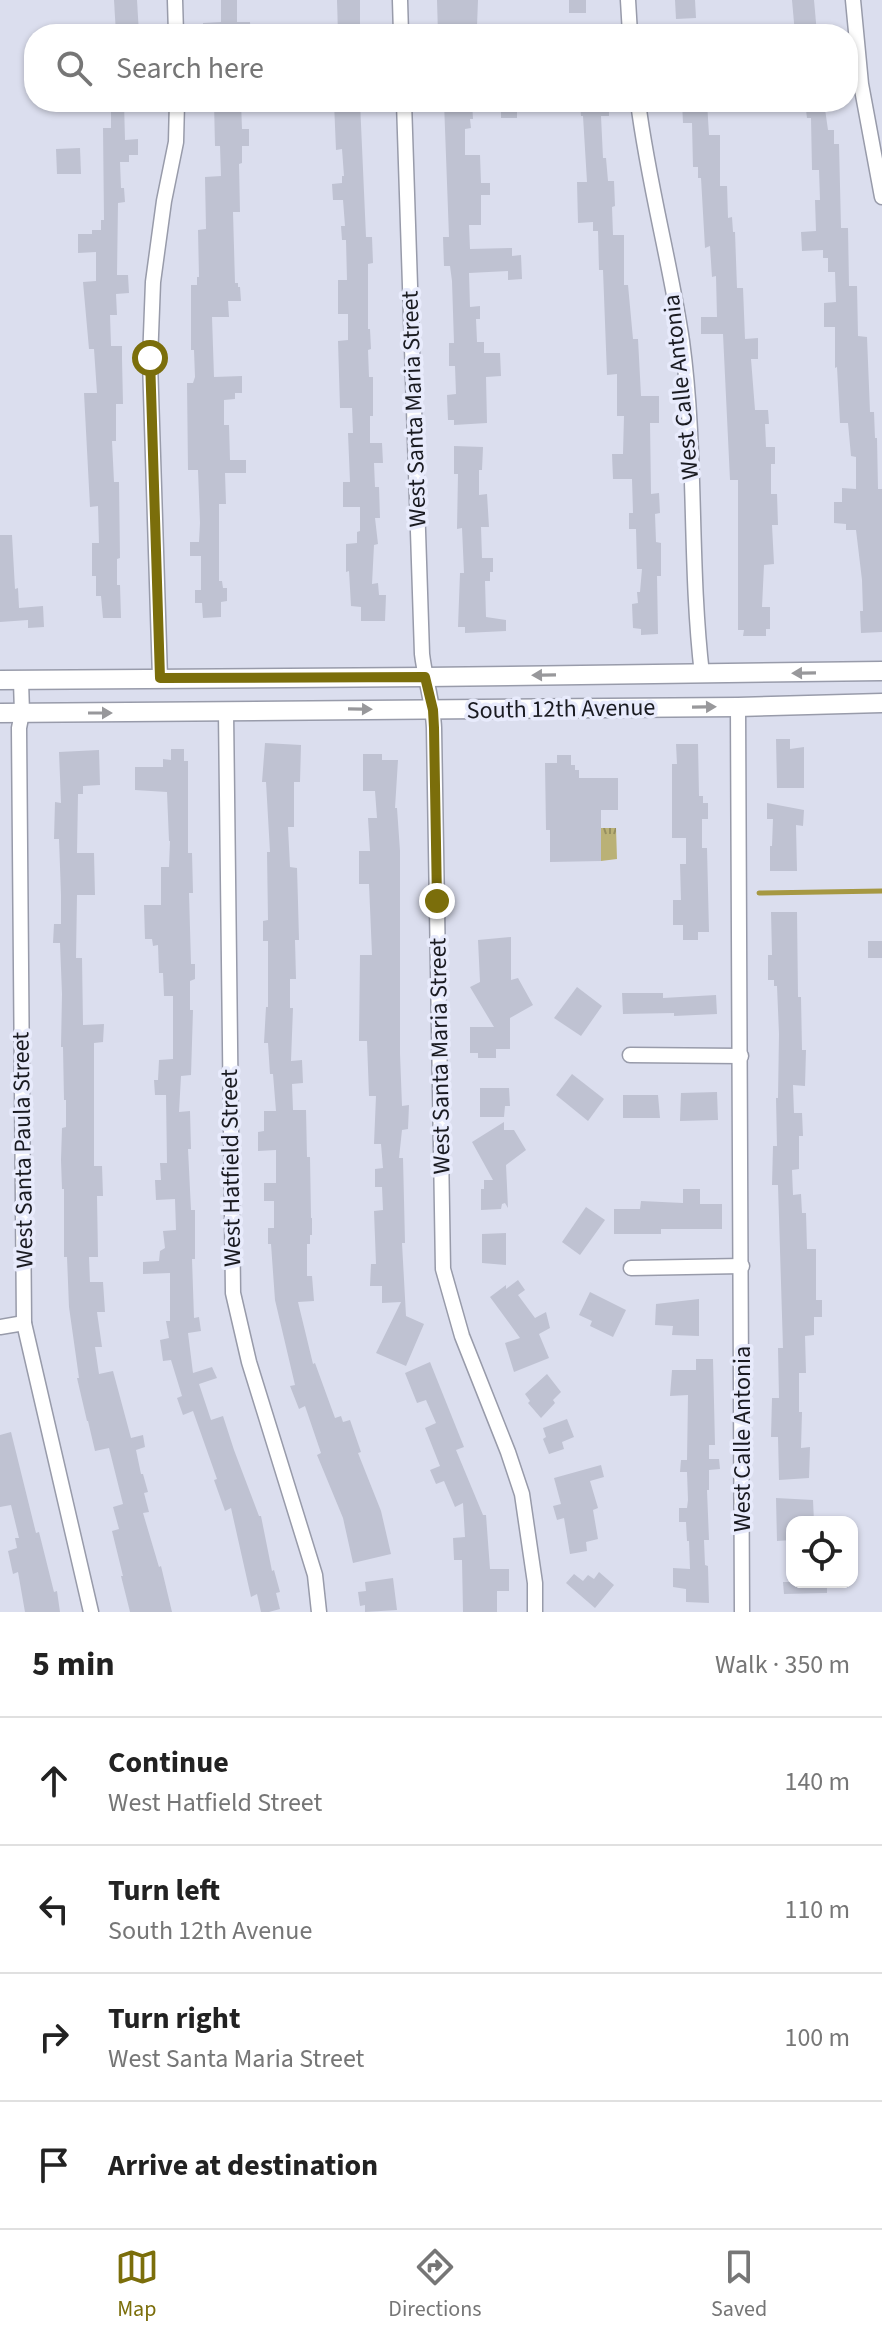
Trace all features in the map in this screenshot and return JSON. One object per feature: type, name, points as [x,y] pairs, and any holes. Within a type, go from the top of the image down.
[{"type":"main road","name":"South 12th Avenue","points":[[0,680],[882,671]]},
{"type":"main road","name":"South 12th Avenue","points":[[0,713],[882,703]]},
{"type":"street","points":[[175,0],[176,24]]},
{"type":"street","points":[[400,0],[401,24]]},
{"type":"street","points":[[628,0],[629,24]]},
{"type":"street","points":[[853,0],[855,24]]},
{"type":"street","points":[[858,52],[882,197]]},
{"type":"street","points":[[160,678],[150,361],[153,282],[176,142],[177,112]]},
{"type":"street","name":"West Santa Maria Street","points":[[404,112],[422,644],[425,677],[433,710],[443,1269],[462,1336],[522,1494],[535,1583],[535,1612]]},
{"type":"street","name":"West Calle Antonia","points":[[639,112],[682,341],[702,674]]},
{"type":"street","name":"West Santa Paula Street","points":[[21,681],[24,1323],[91,1612]]},
{"type":"street","name":"West Calle Antonia","points":[[738,707],[742,1612]]},
{"type":"street","name":"West Hatfield Street","points":[[226,712],[233,1293],[249,1362],[315,1575],[319,1612]]},
{"type":"street","points":[[630,1055],[741,1056]]},
{"type":"street","points":[[631,1268],[742,1266]]},
{"type":"street","points":[[0,1327],[24,1323]]},
{"type":"green space","points":[[601,828],[616,828],[617,859],[601,861]]},
{"type":"building","points":[[114,0],[137,0],[138,24],[115,24]]},
{"type":"building","points":[[221,0],[237,0],[237,22],[250,24],[203,24],[221,22]]},
{"type":"building","points":[[337,0],[360,0],[360,24],[338,24]]},
{"type":"building","points":[[437,0],[478,0],[477,24],[438,24]]},
{"type":"building","points":[[569,0],[586,0],[586,13],[569,13]]},
{"type":"building","points":[[675,0],[695,0],[696,18],[676,19]]},
{"type":"building","points":[[792,0],[814,0],[816,24],[794,24]]},
{"type":"building","points":[[111,112],[124,112],[125,140],[138,139],[138,155],[129,155],[129,162],[120,162],[125,202],[118,203],[117,275],[128,275],[129,293],[116,294],[117,315],[110,315],[111,346],[122,346],[123,404],[116,404],[116,441],[112,441],[114,482],[119,482],[120,558],[117,559],[117,585],[120,585],[121,618],[103,618],[101,596],[96,596],[96,576],[92,576],[92,543],[99,543],[98,506],[90,507],[84,393],[97,393],[94,349],[89,349],[83,282],[96,281],[96,252],[78,253],[78,234],[101,230],[101,220],[104,220],[103,128],[111,128]]},
{"type":"building","points":[[214,112],[241,112],[242,129],[249,129],[249,146],[242,146],[242,163],[239,164],[240,212],[233,212],[235,283],[240,287],[241,301],[228,301],[229,317],[212,317],[214,377],[242,376],[242,393],[235,393],[235,399],[224,400],[224,425],[229,425],[230,460],[246,460],[246,473],[225,473],[226,504],[219,504],[219,581],[222,581],[223,588],[227,588],[227,601],[221,602],[221,617],[203,618],[202,603],[195,603],[195,590],[201,590],[201,556],[190,556],[190,542],[199,542],[200,523],[198,470],[188,470],[187,383],[193,383],[195,377],[194,350],[191,350],[191,285],[197,285],[199,277],[198,230],[206,229],[205,177],[221,176],[220,146],[215,146]]},
{"type":"building","points":[[334,112],[360,112],[366,237],[372,237],[373,263],[368,264],[369,377],[373,377],[370,443],[382,443],[383,463],[374,463],[380,518],[375,518],[378,544],[374,545],[372,584],[378,583],[379,595],[386,595],[385,621],[361,621],[361,607],[351,606],[349,571],[346,572],[346,544],[357,543],[360,507],[343,507],[343,482],[350,482],[348,433],[353,433],[352,408],[340,408],[338,341],[348,340],[348,314],[338,314],[338,280],[347,280],[346,240],[342,240],[341,226],[345,226],[343,200],[333,200],[332,184],[342,183],[344,176],[342,149],[336,150]]},
{"type":"building","points":[[444,112],[473,112],[471,128],[465,129],[465,155],[480,155],[481,183],[490,183],[490,195],[481,195],[481,225],[469,225],[470,249],[512,248],[512,256],[521,255],[522,279],[508,280],[508,271],[469,273],[470,307],[480,306],[480,319],[476,319],[477,342],[484,342],[484,353],[500,353],[501,376],[486,377],[487,423],[454,425],[454,420],[448,420],[447,395],[456,394],[455,366],[449,366],[449,343],[454,343],[452,281],[450,266],[444,266],[443,237],[449,237]]},
{"type":"building","points":[[501,112],[517,112],[517,118],[501,118]]},
{"type":"building","points":[[581,112],[609,112],[609,116],[601,116],[603,158],[606,158],[608,181],[614,181],[613,235],[624,235],[624,285],[628,285],[633,339],[638,339],[641,396],[659,396],[659,423],[650,423],[651,494],[659,493],[660,513],[655,514],[656,542],[661,543],[661,576],[657,576],[658,634],[641,635],[641,629],[633,628],[632,604],[638,603],[642,569],[637,569],[636,529],[629,529],[629,513],[633,513],[632,479],[613,479],[612,454],[623,454],[624,416],[617,416],[617,374],[607,375],[603,270],[599,270],[598,231],[593,231],[593,222],[578,223],[577,182],[587,182]]},
{"type":"building","points":[[682,112],[708,112],[709,135],[720,135],[720,186],[727,186],[728,218],[732,217],[735,232],[737,288],[743,288],[745,339],[758,338],[758,359],[751,359],[755,410],[768,410],[766,447],[775,447],[775,464],[771,464],[771,494],[777,494],[778,525],[772,525],[774,564],[764,565],[762,607],[770,607],[770,629],[766,629],[766,636],[743,636],[744,630],[738,630],[738,480],[730,480],[723,334],[701,334],[701,317],[717,317],[716,276],[712,277],[710,246],[705,248],[701,178],[698,178],[698,167],[693,167],[692,123],[683,123]]},
{"type":"building","points":[[806,112],[825,112],[828,130],[834,130],[834,144],[839,144],[841,228],[848,228],[849,286],[857,286],[858,336],[867,337],[870,412],[874,412],[877,438],[878,489],[882,489],[882,632],[861,633],[862,580],[856,530],[846,530],[846,524],[834,523],[834,502],[842,502],[842,488],[856,489],[856,457],[851,456],[848,423],[840,423],[835,327],[824,327],[824,303],[836,302],[835,272],[828,272],[828,258],[823,258],[823,250],[802,251],[801,232],[816,231],[815,200],[820,200],[819,170],[812,170],[811,118],[807,118]]},
{"type":"building","points":[[80,148],[81,174],[57,174],[56,149]]},
{"type":"building","points":[[454,446],[483,447],[479,495],[487,494],[489,527],[481,527],[482,558],[493,558],[490,581],[485,581],[486,617],[506,620],[506,631],[465,633],[465,627],[458,627],[460,573],[464,573],[462,528],[457,529],[458,474],[454,474]]},
{"type":"building","points":[[0,535],[12,535],[19,608],[43,606],[44,627],[28,628],[28,620],[0,622]]},
{"type":"building","points":[[776,739],[790,739],[790,749],[804,747],[804,788],[777,788]]},
{"type":"building","points":[[265,743],[301,745],[300,782],[294,782],[294,827],[288,827],[290,867],[297,868],[299,940],[295,940],[296,979],[290,979],[290,1008],[293,1008],[291,1061],[302,1060],[303,1083],[292,1084],[293,1110],[306,1110],[312,1218],[312,1235],[310,1244],[307,1244],[307,1276],[312,1276],[314,1301],[298,1302],[313,1364],[335,1418],[341,1416],[343,1422],[350,1420],[361,1452],[358,1453],[381,1511],[391,1554],[353,1563],[343,1518],[317,1455],[321,1453],[305,1406],[299,1409],[290,1386],[295,1385],[275,1300],[271,1244],[268,1244],[268,1228],[274,1228],[274,1201],[264,1201],[264,1183],[276,1183],[276,1150],[258,1151],[258,1132],[264,1131],[264,1111],[276,1111],[268,1043],[264,1043],[268,1007],[268,941],[263,941],[263,921],[268,920],[267,852],[270,852],[266,782],[262,782]]},
{"type":"building","points":[[676,744],[698,744],[699,796],[703,796],[703,803],[708,803],[708,819],[702,819],[702,848],[707,848],[709,932],[698,932],[698,940],[683,940],[683,925],[673,925],[673,900],[681,900],[680,864],[686,864],[686,838],[672,838],[672,764],[677,764]]},
{"type":"building","points":[[171,749],[184,749],[184,761],[188,761],[188,853],[192,853],[193,893],[189,893],[191,964],[195,964],[195,979],[190,981],[190,1010],[193,1010],[191,1075],[181,1076],[179,1112],[190,1111],[191,1210],[195,1210],[195,1259],[192,1259],[194,1318],[199,1317],[201,1331],[188,1333],[193,1373],[212,1367],[217,1378],[199,1384],[211,1420],[223,1416],[261,1516],[272,1571],[280,1592],[276,1593],[280,1609],[269,1612],[261,1612],[257,1594],[251,1597],[231,1508],[225,1511],[193,1411],[183,1415],[177,1398],[182,1396],[171,1360],[163,1361],[160,1340],[169,1338],[166,1321],[170,1321],[170,1273],[143,1274],[143,1262],[159,1261],[160,1251],[165,1248],[163,1231],[176,1230],[175,1199],[156,1200],[155,1180],[161,1180],[160,1163],[167,1163],[166,1095],[155,1095],[154,1080],[158,1080],[159,1060],[173,1059],[173,996],[164,996],[158,945],[153,946],[152,939],[145,939],[144,905],[161,905],[161,867],[169,867],[167,792],[135,790],[135,767],[163,767],[163,759],[171,760]]},
{"type":"building","points":[[99,750],[100,785],[83,786],[83,794],[78,794],[77,853],[94,853],[95,895],[77,895],[76,958],[82,958],[83,1025],[104,1024],[103,1042],[94,1043],[94,1166],[102,1166],[103,1196],[97,1196],[98,1257],[89,1257],[90,1282],[103,1282],[105,1312],[97,1312],[102,1347],[95,1347],[99,1374],[113,1371],[131,1438],[143,1435],[145,1447],[136,1450],[148,1492],[144,1493],[149,1512],[143,1513],[172,1612],[130,1612],[112,1531],[119,1529],[113,1507],[123,1504],[109,1448],[95,1451],[87,1421],[77,1378],[67,1257],[64,1257],[61,1160],[66,1100],[61,1047],[60,943],[53,943],[54,924],[61,924],[59,839],[54,839],[55,802],[61,803],[59,752]]},
{"type":"building","points":[[363,754],[382,754],[382,760],[398,760],[395,808],[400,851],[400,1054],[402,1106],[409,1105],[408,1129],[402,1130],[399,1158],[403,1158],[405,1243],[402,1243],[406,1316],[424,1324],[406,1366],[376,1353],[401,1302],[382,1303],[382,1286],[370,1286],[371,1264],[376,1264],[374,1211],[383,1210],[382,1187],[375,1187],[375,1169],[383,1168],[381,1144],[374,1144],[376,1096],[369,1096],[367,1041],[359,1041],[360,955],[372,955],[369,884],[359,884],[359,851],[370,851],[368,818],[377,818],[375,791],[363,791]]},
{"type":"building","points":[[557,755],[571,755],[571,765],[579,770],[579,778],[618,778],[618,810],[601,810],[601,861],[550,862],[545,763],[557,763]]},
{"type":"building","points":[[767,803],[804,810],[803,826],[796,825],[797,871],[770,871],[773,819],[767,819]]},
{"type":"building","points":[[771,912],[797,912],[798,997],[801,997],[802,1050],[806,1050],[805,1086],[793,1085],[794,1113],[802,1113],[803,1136],[799,1136],[799,1169],[792,1170],[793,1195],[801,1194],[802,1213],[806,1213],[807,1249],[816,1249],[816,1300],[822,1300],[822,1317],[814,1317],[814,1335],[805,1336],[806,1373],[799,1373],[801,1448],[810,1447],[809,1478],[779,1480],[778,1437],[771,1437],[772,1398],[779,1398],[778,1348],[783,1348],[778,1185],[772,1185],[773,1146],[777,1146],[779,1034],[777,986],[774,986],[774,980],[768,980],[768,955],[772,955]]},
{"type":"building","points":[[511,937],[511,980],[518,978],[533,1005],[510,1018],[510,1049],[496,1049],[496,1058],[478,1058],[478,1053],[470,1053],[470,1027],[494,1027],[470,987],[480,982],[478,940]]},
{"type":"building","points":[[868,941],[882,941],[882,958],[868,958]]},
{"type":"building","points":[[577,987],[602,1006],[581,1036],[554,1018]]},
{"type":"building","points":[[622,993],[663,993],[663,998],[716,995],[717,1014],[623,1014]]},
{"type":"building","points":[[572,1074],[604,1099],[588,1121],[556,1095]]},
{"type":"building","points":[[480,1088],[509,1088],[510,1106],[505,1106],[504,1117],[480,1117]]},
{"type":"building","points":[[717,1092],[718,1120],[680,1121],[681,1093]]},
{"type":"building","points":[[623,1095],[658,1095],[660,1118],[623,1118]]},
{"type":"building","points":[[504,1122],[504,1130],[514,1130],[526,1150],[506,1165],[508,1208],[505,1203],[501,1209],[481,1210],[484,1180],[493,1180],[472,1142]]},
{"type":"building","points":[[683,1189],[700,1189],[700,1204],[722,1204],[722,1229],[661,1229],[661,1234],[614,1234],[614,1209],[640,1209],[641,1201],[683,1203]]},
{"type":"building","points":[[586,1207],[605,1220],[580,1255],[562,1242]]},
{"type":"building","points":[[506,1233],[506,1265],[482,1263],[482,1234]]},
{"type":"building","points":[[518,1280],[525,1290],[518,1295],[535,1318],[546,1312],[550,1328],[539,1334],[549,1358],[514,1372],[505,1343],[520,1338],[490,1297]]},
{"type":"building","points":[[590,1292],[626,1310],[613,1337],[590,1326],[592,1321],[579,1315]]},
{"type":"building","points":[[699,1299],[699,1336],[672,1335],[673,1326],[655,1325],[656,1304]]},
{"type":"building","points":[[696,1359],[713,1359],[715,1445],[709,1445],[709,1459],[719,1459],[720,1469],[709,1470],[707,1490],[709,1540],[704,1540],[709,1603],[686,1602],[686,1589],[673,1587],[673,1568],[690,1569],[686,1522],[679,1522],[679,1508],[687,1508],[688,1500],[687,1472],[680,1472],[681,1460],[687,1460],[688,1395],[670,1396],[672,1370],[696,1370]]},
{"type":"building","points":[[430,1362],[464,1447],[456,1450],[483,1515],[486,1515],[490,1569],[509,1569],[509,1591],[497,1591],[497,1612],[463,1612],[462,1560],[454,1560],[453,1538],[465,1537],[463,1503],[455,1507],[444,1481],[436,1484],[430,1470],[440,1466],[425,1428],[436,1423],[426,1400],[417,1403],[405,1373]]},
{"type":"building","points":[[547,1374],[561,1392],[541,1418],[528,1403],[530,1401],[525,1394]]},
{"type":"building","points":[[567,1419],[574,1437],[562,1442],[564,1449],[549,1454],[543,1439],[546,1437],[543,1428]]},
{"type":"building","points":[[11,1432],[36,1533],[39,1532],[54,1592],[57,1591],[60,1612],[25,1612],[18,1572],[13,1574],[8,1551],[17,1548],[15,1538],[19,1538],[11,1505],[0,1507],[0,1435]]},
{"type":"building","points":[[601,1465],[604,1477],[590,1481],[598,1508],[593,1510],[598,1539],[586,1542],[587,1551],[570,1554],[564,1518],[557,1520],[553,1506],[561,1504],[554,1478]]},
{"type":"building","points":[[776,1498],[813,1500],[814,1516],[786,1516],[786,1540],[777,1541]]},
{"type":"building","points":[[599,1572],[614,1585],[595,1608],[566,1583],[574,1574],[583,1581],[588,1575],[594,1579]]},
{"type":"building","points":[[393,1578],[397,1610],[365,1612],[365,1605],[360,1606],[358,1592],[366,1591],[365,1582]]},
{"type":"building","points":[[783,1582],[786,1582],[786,1588],[827,1588],[827,1593],[784,1594]]},
{"type":"waterway","points":[[759,893],[882,891]]},
{"type":"route","points":[[150,358],[160,678],[425,677],[434,728],[437,901]]}]
